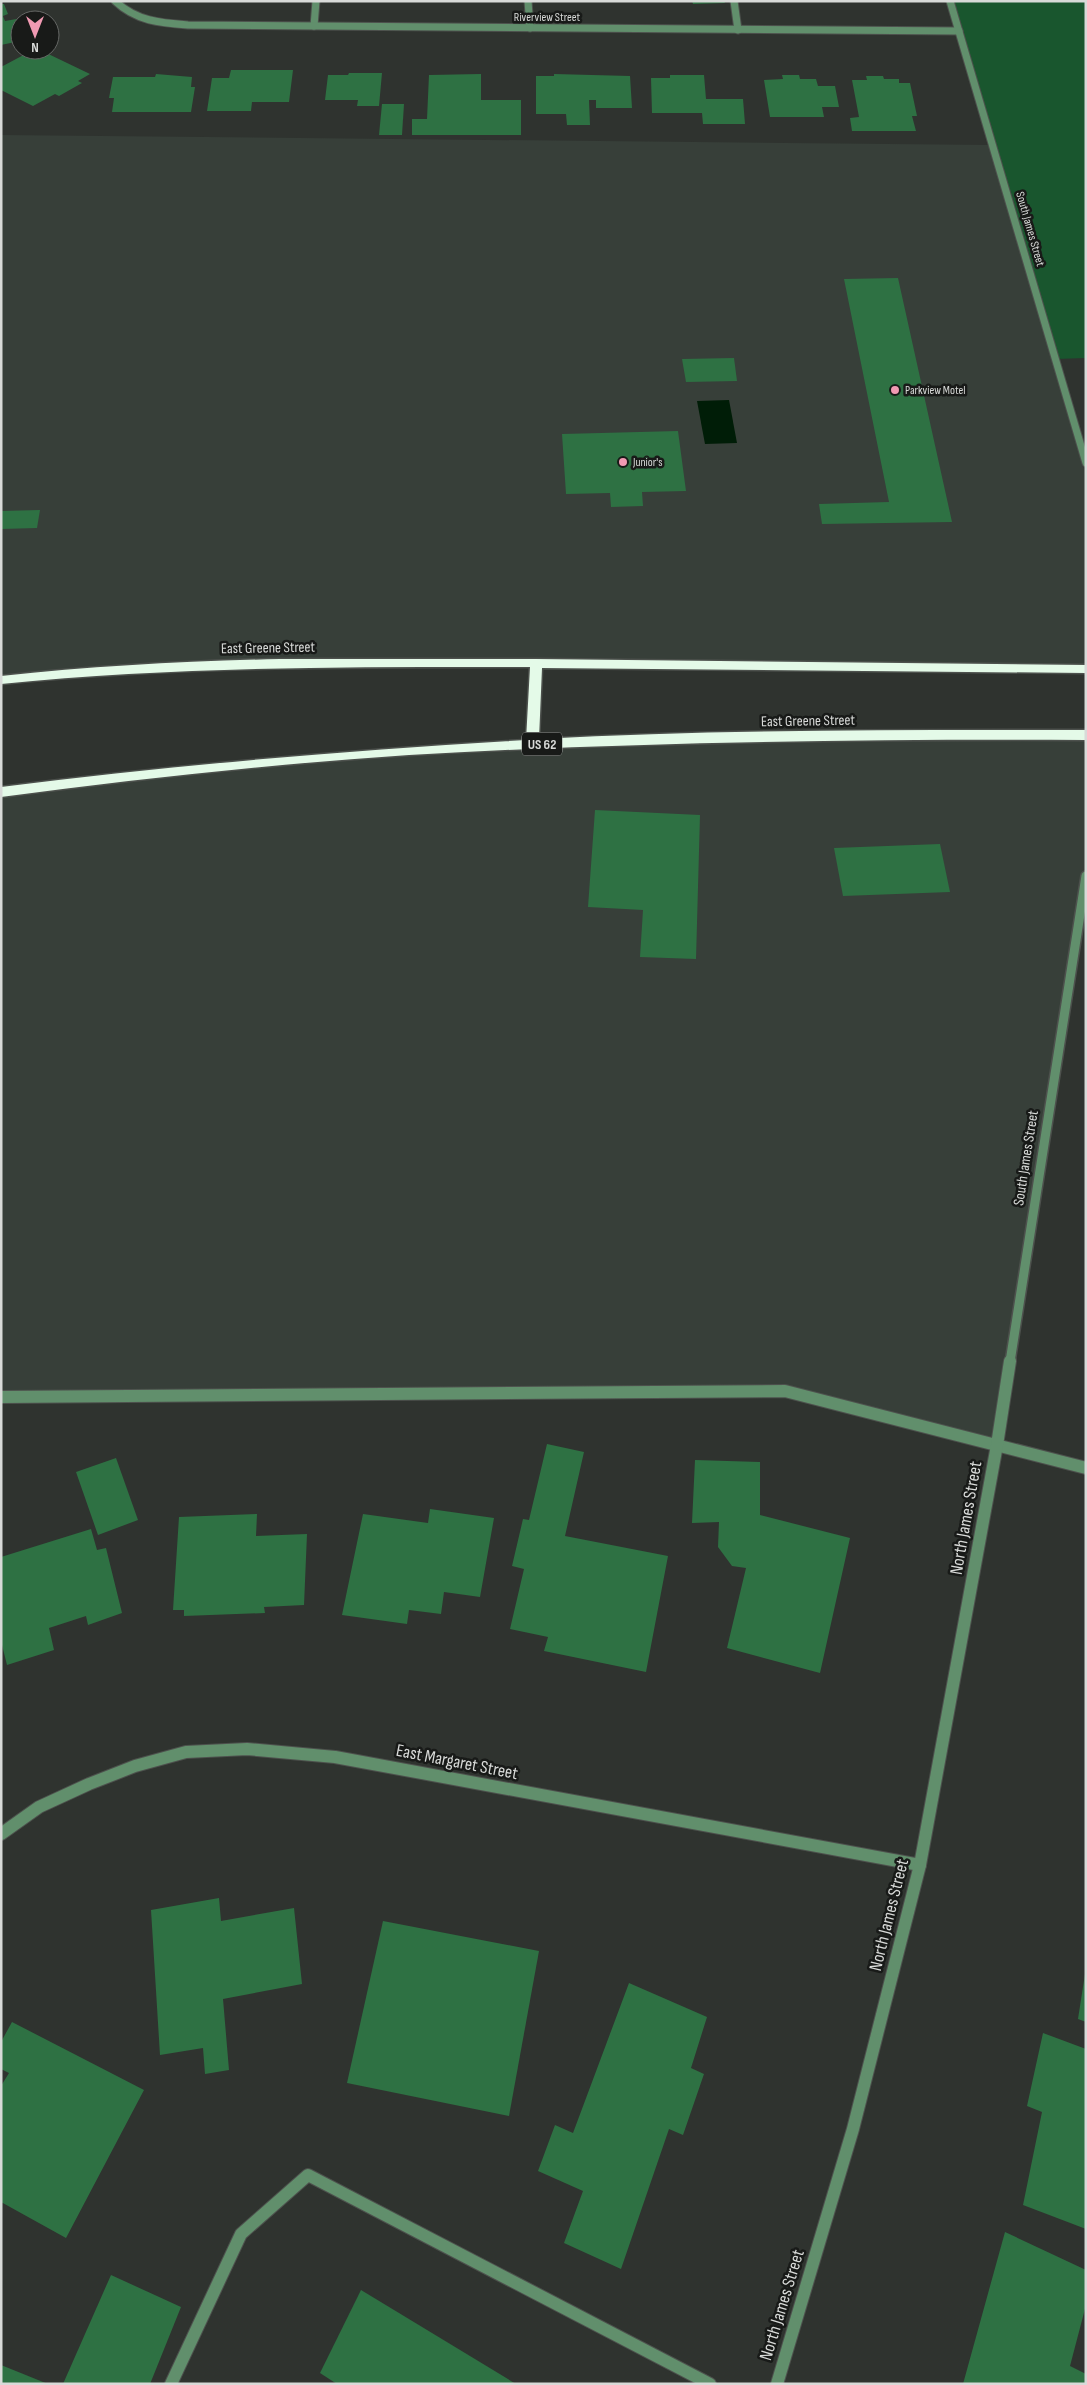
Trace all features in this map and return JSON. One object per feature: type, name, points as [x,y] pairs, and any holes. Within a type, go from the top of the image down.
[{"type":"highway","name":"East Greene Street","points":[[1,680],[105,670],[329,663],[536,663],[1086,670]]},
{"type":"highway","points":[[532,745],[536,663]]},
{"type":"highway","name":"East Greene Street","points":[[1,792],[240,764],[428,750],[796,737],[1086,735]]},
{"type":"street","name":"Riverview Street","points":[[115,1],[135,17],[156,23],[959,31]]},
{"type":"street","points":[[314,26],[316,1]]},
{"type":"street","points":[[528,1],[530,28]]},
{"type":"street","points":[[734,1],[738,30]]},
{"type":"street","name":"South James Street","points":[[950,1],[1086,463]]},
{"type":"street","name":"South James Street","points":[[997,1445],[1086,876]]},
{"type":"street","points":[[1,1398],[648,1390],[785,1391],[1086,1468]]},
{"type":"street","name":"North James Street","points":[[777,2384],[853,2129],[920,1865],[997,1445]]},
{"type":"street","name":"East Margaret Street","points":[[1,1834],[39,1807],[135,1766],[186,1752],[247,1749],[335,1758],[920,1865]]},
{"type":"street","points":[[171,2384],[241,2234],[308,2175],[710,2384]]},
{"type":"shaded area","points":[[1,135],[992,145],[1086,463],[1086,669],[329,663],[1,680]]},
{"type":"shaded area","points":[[729,400],[737,443],[705,444],[697,401]]},
{"type":"shaded area","points":[[1086,735],[1086,912],[1081,911],[997,1445],[785,1391],[1,1397],[1,792],[240,764],[532,745]]},
{"type":"green space","points":[[950,1],[1086,1],[1086,358],[1055,359]]},
{"type":"building","points":[[692,1],[724,1],[725,3],[693,4]]},
{"type":"building","points":[[1,4],[4,4],[8,14],[3,16],[5,21],[10,20],[10,43],[1,45]]},
{"type":"building","points":[[14,60],[60,60],[90,74],[78,81],[82,83],[59,96],[55,94],[33,106],[1,90],[1,67]]},
{"type":"building","points":[[231,70],[293,70],[289,102],[252,102],[251,111],[207,111],[212,78],[229,78]]},
{"type":"building","points":[[349,73],[382,73],[379,106],[357,106],[358,100],[325,100],[328,75],[348,75]]},
{"type":"building","points":[[156,74],[192,77],[191,87],[195,87],[191,112],[112,112],[114,98],[109,98],[113,77],[155,77]]},
{"type":"building","points":[[481,74],[481,100],[521,100],[521,135],[412,135],[412,119],[427,119],[429,75]]},
{"type":"building","points":[[554,74],[630,76],[632,108],[596,108],[596,100],[589,100],[590,125],[567,125],[566,114],[536,114],[536,76],[554,76]]},
{"type":"building","points":[[670,75],[704,75],[706,99],[743,99],[745,124],[703,124],[702,113],[652,113],[651,78],[670,78]]},
{"type":"building","points":[[782,75],[799,75],[800,79],[816,79],[818,86],[835,86],[839,107],[822,107],[824,117],[770,117],[764,80],[783,79]]},
{"type":"building","points":[[866,76],[883,76],[884,79],[899,79],[899,83],[910,83],[917,116],[912,116],[916,131],[852,131],[850,118],[859,117],[852,80],[867,80]]},
{"type":"building","points":[[382,104],[404,104],[402,135],[379,135]]},
{"type":"building","name":"Parkview Motel","points":[[898,278],[952,522],[822,524],[819,504],[889,502],[844,279]]},
{"type":"building","points":[[734,358],[737,381],[686,382],[682,359]]},
{"type":"building","name":"Junior's","points":[[678,431],[686,491],[642,492],[643,506],[611,507],[610,493],[566,494],[562,434]]},
{"type":"building","points":[[40,510],[37,528],[1,529],[1,511]]},
{"type":"building","points":[[595,810],[700,815],[696,959],[640,957],[643,910],[588,907]]},
{"type":"building","points":[[940,844],[950,892],[843,896],[834,848]]},
{"type":"building","points":[[547,1444],[584,1452],[565,1536],[668,1556],[646,1672],[544,1651],[548,1637],[510,1629],[524,1569],[512,1566],[523,1519],[529,1520]]},
{"type":"building","points":[[116,1458],[138,1520],[98,1535],[76,1472]]},
{"type":"building","points":[[695,1460],[760,1462],[760,1515],[850,1538],[820,1673],[727,1648],[746,1568],[732,1566],[718,1547],[719,1522],[692,1523]]},
{"type":"building","points":[[430,1509],[494,1518],[480,1597],[444,1592],[441,1614],[409,1610],[407,1624],[342,1615],[363,1514],[428,1523]]},
{"type":"building","points":[[257,1514],[256,1536],[307,1534],[304,1605],[264,1607],[265,1613],[184,1616],[184,1610],[173,1610],[179,1517]]},
{"type":"building","points":[[91,1529],[97,1550],[106,1548],[122,1613],[88,1625],[86,1616],[49,1628],[54,1650],[7,1665],[1,1641],[1,1557]]},
{"type":"building","points":[[219,1898],[221,1921],[294,1908],[302,1984],[223,1999],[229,2070],[205,2074],[203,2048],[160,2055],[151,1910]]},
{"type":"building","points":[[383,1921],[539,1951],[509,2116],[347,2083]]},
{"type":"building","points":[[1086,1974],[1086,2022],[1078,2019]]},
{"type":"building","points":[[629,1983],[707,2017],[691,2068],[704,2074],[683,2135],[669,2129],[621,2269],[564,2243],[583,2191],[538,2171],[555,2125],[573,2133]]},
{"type":"building","points":[[12,2022],[144,2090],[66,2238],[1,2202],[1,2086],[9,2073],[1,2069],[1,2042]]},
{"type":"building","points":[[1043,2033],[1086,2049],[1086,2229],[1023,2205],[1042,2112],[1027,2106]]},
{"type":"building","points":[[1005,2232],[1086,2270],[1086,2305],[1070,2366],[1086,2374],[1086,2384],[963,2384]]},
{"type":"building","points":[[111,2275],[181,2307],[150,2384],[63,2384]]},
{"type":"building","points":[[361,2290],[516,2384],[337,2384],[320,2373]]},
{"type":"building","points":[[1,2365],[48,2384],[1,2384]]},
{"type":"place","name":"Parkview Motel","points":[[895,390]]},
{"type":"place","name":"Junior's","points":[[623,462]]}]
